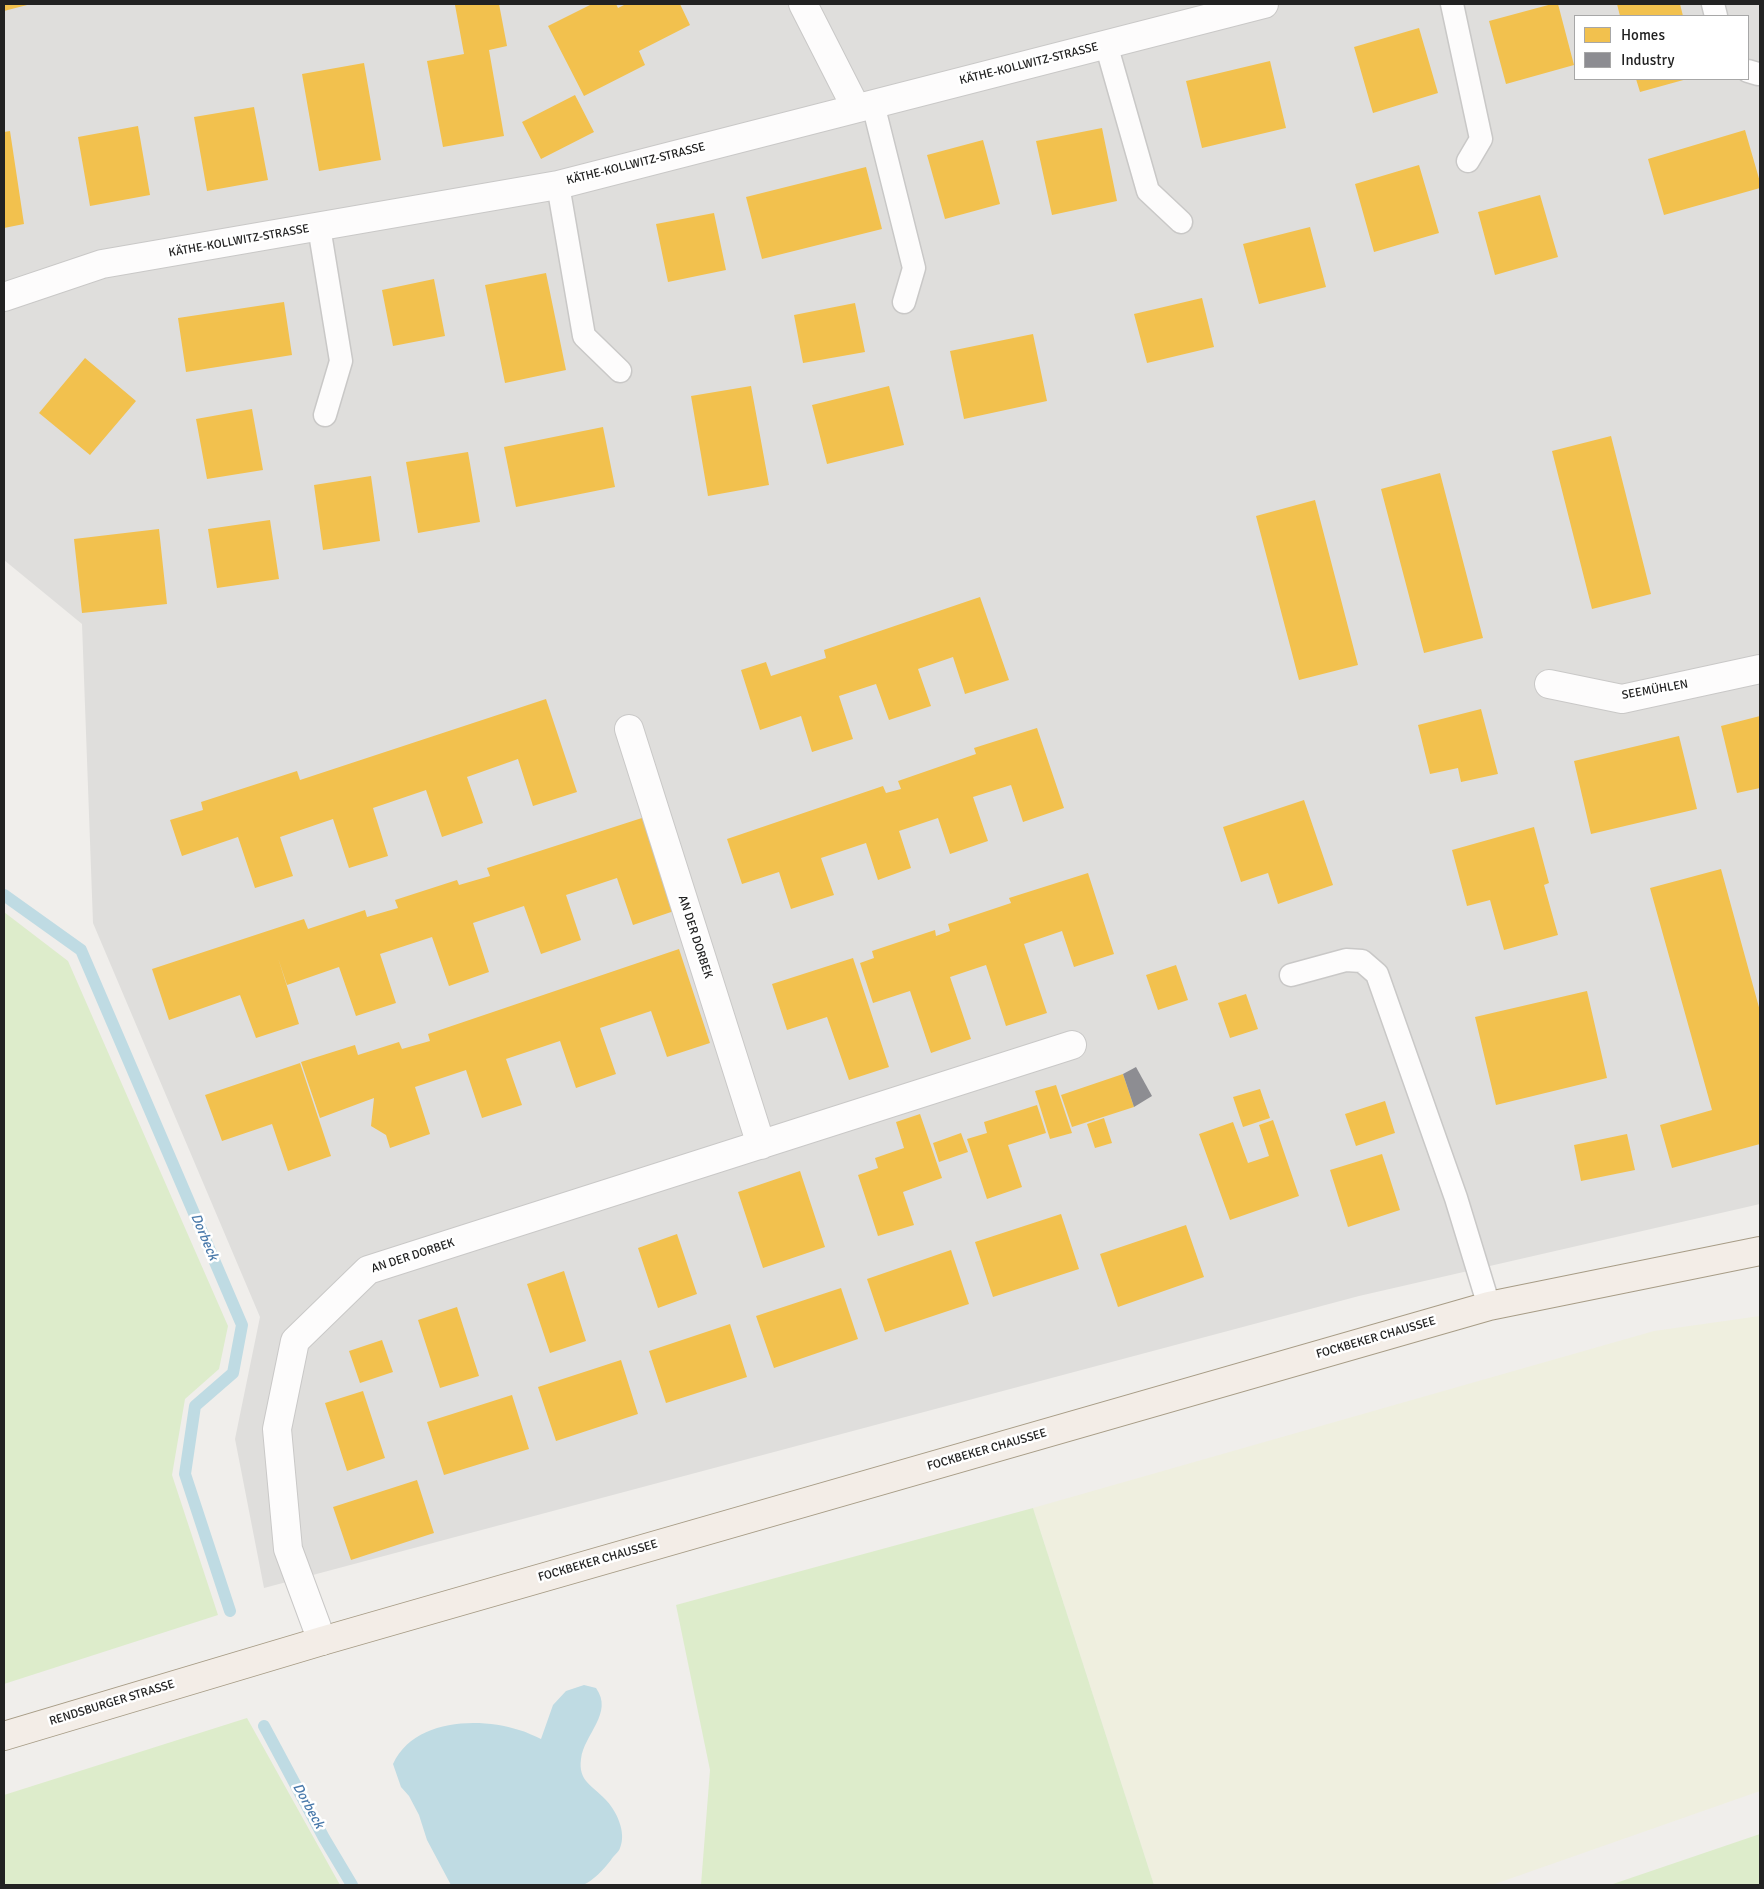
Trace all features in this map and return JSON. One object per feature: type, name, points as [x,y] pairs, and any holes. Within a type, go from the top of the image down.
[{"type":"main road","name":"FOCKBEKER CHAUSSEE","points":[[219,1671],[1489,1306],[1760,1251]]},
{"type":"main road","name":"RENDSBURGER STRASSE","points":[[4,1736],[219,1671]]},
{"type":"street","points":[[803,4],[864,106]]},
{"type":"street","name":"KÄTHE-KOLLWITZ-STRASSE","points":[[4,297],[102,264],[558,184],[1264,4]]},
{"type":"street","name":"SEEMÜHLEN","points":[[1549,684],[1622,698],[1760,669]]},
{"type":"street","name":"AN DER DORBEK","points":[[629,729],[762,1145]]},
{"type":"street","name":"AN DER DORBEK","points":[[322,1640],[288,1549],[277,1428],[295,1341],[368,1270],[1072,1045]]},
{"type":"lane","points":[[1452,4],[1481,139],[1468,162]]},
{"type":"lane","points":[[1106,44],[1148,191],[1181,222]]},
{"type":"lane","points":[[864,106],[914,268],[904,302]]},
{"type":"lane","points":[[558,184],[584,336],[620,371]]},
{"type":"lane","points":[[319,227],[341,361],[326,415]]},
{"type":"lane","points":[[1290,976],[1346,960],[1362,961],[1377,974],[1456,1198],[1489,1306]]},
{"type":"shaded area","points":[[4,4],[1760,4],[1760,1204],[1359,1296],[264,1588],[235,1439],[260,1317],[93,923],[82,624],[4,560]]},
{"type":"green space","points":[[4,912],[68,961],[228,1326],[219,1369],[185,1399],[172,1475],[218,1615],[4,1684]]},
{"type":"green space","points":[[1760,1316],[1760,1791],[1492,1885],[1154,1885],[1033,1508],[1654,1331]]},
{"type":"green space","points":[[1033,1508],[1154,1885],[701,1885],[710,1770],[676,1605]]},
{"type":"green space","points":[[247,1718],[340,1885],[4,1885],[4,1795]]},
{"type":"green space","points":[[1760,1834],[1760,1885],[1610,1885]]},
{"type":"water","points":[[584,1685],[596,1688],[601,1697],[602,1706],[600,1715],[583,1750],[581,1759],[582,1773],[587,1782],[613,1809],[621,1828],[622,1842],[620,1848],[598,1874],[583,1885],[451,1885],[427,1840],[419,1815],[409,1796],[401,1787],[393,1764],[403,1749],[416,1738],[431,1730],[448,1725],[467,1723],[503,1726],[541,1739],[553,1705],[566,1691]]},
{"type":"building: Homes","points":[[4,4],[31,4],[4,11]]},
{"type":"building: Homes","points":[[499,4],[507,46],[489,50],[504,136],[443,147],[427,61],[464,54],[455,5]]},
{"type":"building: Homes","points":[[592,4],[616,4],[618,8],[626,4],[680,4],[690,25],[639,51],[645,65],[584,96],[548,26]]},
{"type":"building: Homes","points":[[1558,4],[1574,65],[1506,84],[1489,21]]},
{"type":"building: Homes","points":[[1617,4],[1680,4],[1683,15],[1620,15]]},
{"type":"building: Homes","points":[[1419,28],[1438,93],[1373,113],[1354,47]]},
{"type":"building: Homes","points":[[1270,61],[1286,128],[1202,148],[1186,81]]},
{"type":"building: Homes","points":[[364,63],[381,160],[319,171],[302,74]]},
{"type":"building: Homes","points":[[1636,80],[1683,80],[1640,92]]},
{"type":"building: Homes","points":[[575,95],[594,132],[541,159],[522,122]]},
{"type":"building: Homes","points":[[254,107],[268,180],[207,191],[194,117]]},
{"type":"building: Homes","points":[[138,126],[150,195],[90,206],[78,137]]},
{"type":"building: Homes","points":[[1102,128],[1117,201],[1052,215],[1036,141]]},
{"type":"building: Homes","points":[[1745,130],[1760,182],[1760,188],[1664,215],[1648,159]]},
{"type":"building: Homes","points":[[10,131],[24,224],[4,228],[4,132]]},
{"type":"building: Homes","points":[[983,140],[1000,204],[945,219],[927,155]]},
{"type":"building: Homes","points":[[1419,165],[1439,233],[1374,252],[1355,184]]},
{"type":"building: Homes","points":[[866,167],[882,229],[762,259],[746,197]]},
{"type":"building: Homes","points":[[1540,195],[1558,257],[1495,275],[1478,212]]},
{"type":"building: Homes","points":[[714,213],[726,270],[668,282],[656,224]]},
{"type":"building: Homes","points":[[1310,227],[1326,287],[1259,304],[1243,244]]},
{"type":"building: Homes","points":[[546,273],[566,370],[505,383],[485,285]]},
{"type":"building: Homes","points":[[434,279],[445,336],[393,346],[382,290]]},
{"type":"building: Homes","points":[[1202,298],[1214,347],[1147,363],[1134,314]]},
{"type":"building: Homes","points":[[284,302],[292,355],[186,372],[178,318]]},
{"type":"building: Homes","points":[[855,303],[865,352],[803,363],[794,315]]},
{"type":"building: Homes","points":[[1033,334],[1047,401],[964,419],[950,351]]},
{"type":"building: Homes","points":[[85,358],[136,401],[90,455],[39,413]]},
{"type":"building: Homes","points":[[751,386],[769,485],[708,496],[691,396]]},
{"type":"building: Homes","points":[[889,386],[904,445],[827,464],[812,405]]},
{"type":"building: Homes","points":[[252,409],[263,470],[207,479],[196,419]]},
{"type":"building: Homes","points":[[603,427],[615,487],[516,507],[504,447]]},
{"type":"building: Homes","points":[[1611,436],[1651,594],[1592,609],[1552,451]]},
{"type":"building: Homes","points":[[468,452],[480,522],[418,533],[406,462]]},
{"type":"building: Homes","points":[[1440,473],[1483,638],[1424,653],[1381,489]]},
{"type":"building: Homes","points":[[371,476],[380,541],[323,550],[314,485]]},
{"type":"building: Homes","points":[[1315,500],[1358,665],[1299,680],[1256,516]]},
{"type":"building: Homes","points":[[270,520],[279,579],[217,588],[208,529]]},
{"type":"building: Homes","points":[[159,529],[167,604],[82,613],[74,539]]},
{"type":"building: Homes","points":[[980,597],[1009,680],[965,694],[953,657],[918,669],[931,706],[889,720],[876,684],[839,696],[836,687],[853,739],[812,752],[801,716],[760,730],[741,670],[766,662],[771,676],[826,658],[824,650]]},
{"type":"building: Homes","points":[[546,699],[577,792],[533,806],[518,759],[467,777],[483,823],[442,837],[426,790],[373,808],[388,856],[349,868],[333,819],[280,837],[293,876],[255,888],[238,837],[182,856],[170,820],[203,810],[201,802],[297,771],[300,780]]},
{"type":"building: Homes","points":[[1481,709],[1498,774],[1461,782],[1458,768],[1430,774],[1418,725]]},
{"type":"building: Homes","points":[[1760,716],[1760,788],[1737,793],[1721,726]]},
{"type":"building: Homes","points":[[1037,728],[1064,808],[1023,822],[1011,785],[973,797],[988,841],[950,854],[938,818],[899,831],[911,868],[878,880],[866,843],[821,858],[834,895],[791,909],[779,872],[742,884],[727,839],[883,786],[886,793],[901,789],[898,781],[976,754],[974,748]]},
{"type":"building: Homes","points":[[1679,736],[1697,809],[1591,834],[1574,761]]},
{"type":"building: Homes","points":[[1304,800],[1333,885],[1278,904],[1268,873],[1241,882],[1223,827]]},
{"type":"building: Homes","points":[[645,817],[677,910],[633,925],[617,878],[566,895],[581,940],[541,954],[524,906],[473,923],[489,972],[449,986],[432,937],[380,954],[396,1003],[356,1016],[339,967],[287,985],[278,958],[299,1024],[256,1038],[240,995],[169,1020],[152,969],[304,919],[308,929],[365,910],[367,917],[398,908],[395,900],[457,880],[459,885],[490,876],[487,868]]},
{"type":"building: Homes","points":[[1534,827],[1549,883],[1544,885],[1558,935],[1504,950],[1490,900],[1467,906],[1452,850]]},
{"type":"building: Homes","points":[[1721,869],[1760,1011],[1760,1144],[1672,1168],[1660,1125],[1712,1110],[1650,888]]},
{"type":"building: Homes","points":[[1088,873],[1114,954],[1074,967],[1062,931],[1024,944],[1047,1013],[1006,1026],[986,965],[950,977],[971,1039],[931,1053],[910,991],[873,1003],[860,963],[874,958],[872,951],[935,930],[936,936],[950,931],[948,924],[1011,903],[1009,898]]},
{"type":"building: Homes","points":[[679,949],[710,1043],[667,1057],[651,1011],[600,1028],[616,1074],[576,1088],[560,1041],[506,1059],[522,1105],[482,1118],[466,1070],[415,1087],[430,1134],[390,1148],[386,1135],[371,1126],[374,1098],[320,1118],[301,1062],[355,1045],[358,1055],[399,1042],[402,1049],[430,1041],[428,1034]]},
{"type":"building: Homes","points":[[853,958],[889,1067],[849,1080],[827,1017],[787,1030],[772,984]]},
{"type":"building: Homes","points":[[1176,965],[1188,1000],[1158,1010],[1146,975]]},
{"type":"building: Homes","points":[[1587,991],[1607,1078],[1496,1105],[1475,1017]]},
{"type":"building: Homes","points":[[1246,994],[1258,1029],[1230,1038],[1218,1003]]},
{"type":"building: Homes","points":[[300,1063],[331,1156],[288,1171],[272,1124],[222,1141],[205,1095]]},
{"type":"building: Homes","points":[[1123,1074],[1134,1107],[1072,1127],[1061,1095]]},
{"type":"building: Homes","points":[[1056,1085],[1072,1133],[1050,1139],[1035,1091]]},
{"type":"building: Homes","points":[[1260,1089],[1270,1118],[1243,1127],[1233,1097]]},
{"type":"building: Homes","points":[[1385,1101],[1395,1133],[1356,1146],[1345,1114]]},
{"type":"building: Homes","points":[[1037,1105],[1046,1133],[1008,1145],[1022,1187],[987,1199],[967,1139],[987,1133],[984,1122]]},
{"type":"building: Homes","points":[[920,1114],[942,1178],[903,1192],[914,1225],[878,1236],[858,1175],[878,1168],[875,1158],[904,1148],[896,1122]]},
{"type":"building: Homes","points":[[1104,1118],[1112,1143],[1095,1148],[1087,1124]]},
{"type":"building: Homes","points":[[1273,1120],[1299,1196],[1230,1220],[1199,1134],[1233,1122],[1248,1163],[1269,1156],[1259,1125]]},
{"type":"building: Homes","points":[[961,1133],[968,1152],[939,1162],[933,1143]]},
{"type":"building: Homes","points":[[1627,1134],[1635,1170],[1581,1181],[1574,1145]]},
{"type":"building: Homes","points":[[1382,1154],[1400,1210],[1348,1227],[1330,1170]]},
{"type":"building: Homes","points":[[800,1171],[825,1247],[763,1268],[738,1192]]},
{"type":"building: Homes","points":[[1061,1214],[1079,1269],[993,1297],[975,1242]]},
{"type":"building: Homes","points":[[1186,1225],[1204,1277],[1118,1307],[1100,1254]]},
{"type":"building: Homes","points":[[677,1234],[697,1294],[658,1308],[638,1248]]},
{"type":"building: Homes","points":[[951,1250],[969,1304],[885,1332],[867,1279]]},
{"type":"building: Homes","points":[[564,1271],[586,1341],[550,1353],[527,1284]]},
{"type":"building: Homes","points":[[841,1288],[858,1339],[774,1368],[756,1316]]},
{"type":"building: Homes","points":[[457,1307],[479,1376],[440,1388],[418,1320]]},
{"type":"building: Homes","points":[[730,1324],[747,1377],[666,1403],[649,1351]]},
{"type":"building: Homes","points":[[382,1340],[393,1372],[360,1383],[349,1351]]},
{"type":"building: Homes","points":[[621,1360],[638,1414],[556,1441],[538,1387]]},
{"type":"building: Homes","points":[[363,1391],[385,1458],[347,1471],[325,1403]]},
{"type":"building: Homes","points":[[512,1395],[529,1449],[444,1475],[427,1422]]},
{"type":"building: Homes","points":[[417,1480],[434,1533],[351,1560],[333,1507]]},
{"type":"building: Industry","points":[[1136,1067],[1152,1096],[1134,1107],[1123,1074]]},
{"type":"waterway","name":"Dorbeck","points":[[4,895],[81,950],[242,1325],[233,1373],[195,1406],[185,1474],[230,1611]]},
{"type":"waterway","name":"Dorbeck","points":[[264,1726],[324,1838],[352,1885]]}]
